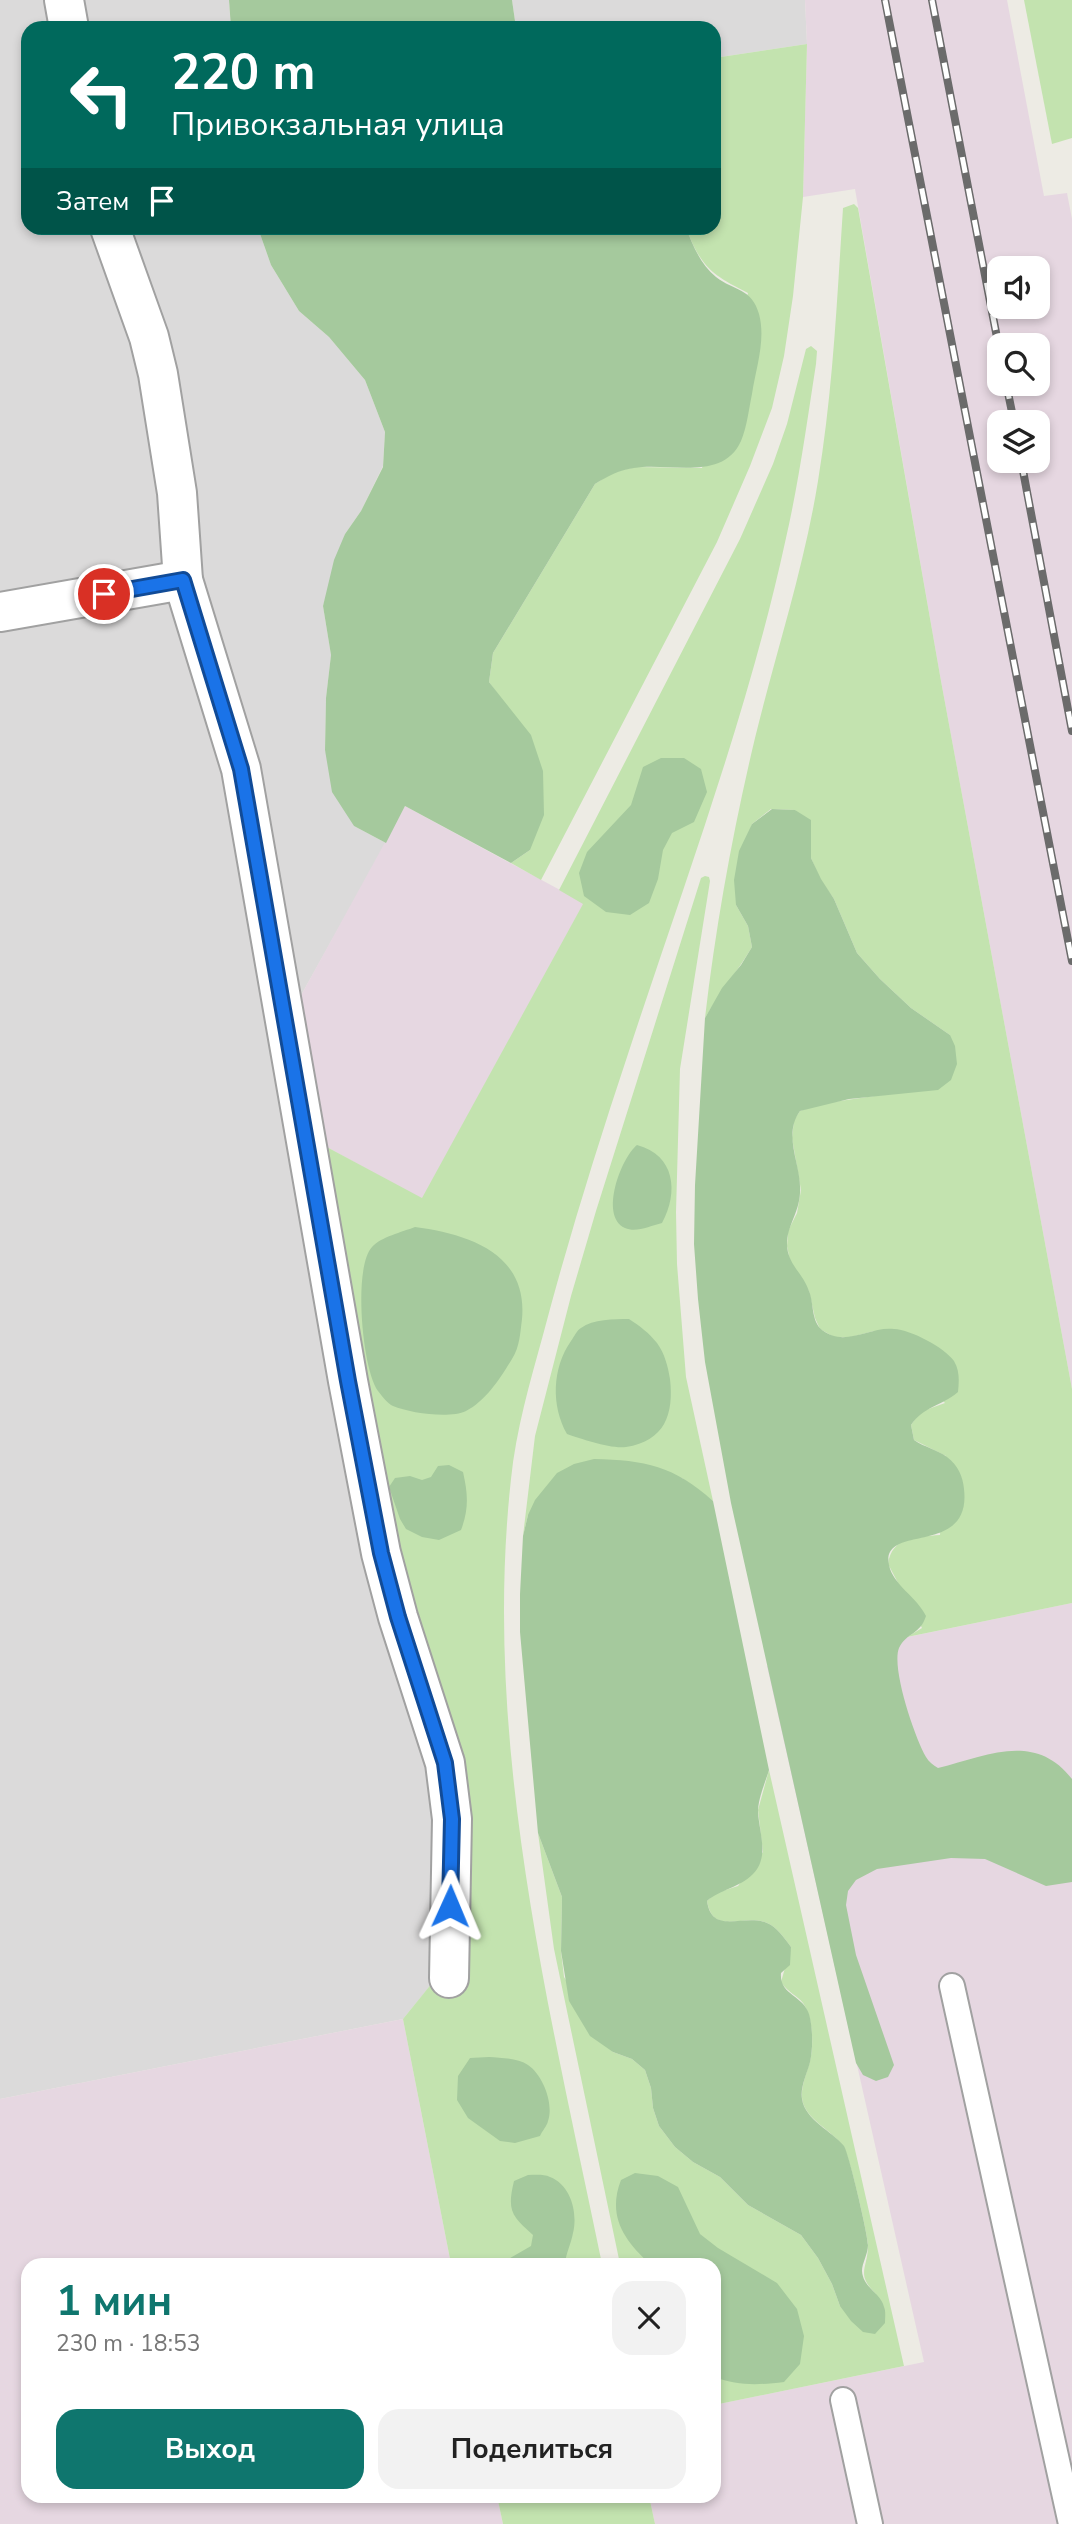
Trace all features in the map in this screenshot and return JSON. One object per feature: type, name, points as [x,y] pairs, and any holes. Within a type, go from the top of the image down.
[{"type":"street","points":[[64,0],[68,21]]},
{"type":"street","points":[[113,235],[149,337],[158,374],[177,493],[183,580],[241,769],[343,1354],[381,1553],[398,1617],[445,1763],[452,1819],[449,1978]]},
{"type":"street","points":[[0,612],[183,580]]},
{"type":"lane","points":[[952,1986],[1071,2524]]},
{"type":"lane","points":[[844,2400],[870,2524]]},
{"type":"shaded area","points":[[0,0],[229,0],[230,21],[21,21],[21,235],[260,235],[271,265],[299,311],[329,337],[365,380],[385,432],[383,466],[361,511],[345,534],[323,606],[331,655],[326,698],[325,750],[354,826],[386,843],[299,999],[467,1941],[403,2019],[0,2099]]},
{"type":"shaded area","points":[[512,0],[805,0],[807,44],[721,57],[721,21],[515,21]]},
{"type":"shaded area","points":[[805,0],[1007,0],[1044,196],[1067,193],[1072,219],[1072,1389],[941,681],[855,189],[803,197],[807,44]]},
{"type":"shaded area","points":[[405,806],[584,903],[422,1199],[323,1145],[299,999]]},
{"type":"shaded area","points":[[1072,1603],[1072,2524],[655,2524],[650,2503],[721,2503],[721,2404],[924,2362],[767,1666]]},
{"type":"shaded area","points":[[403,2019],[450,2258],[21,2258],[21,2503],[498,2503],[503,2524],[0,2524],[0,2099]]},
{"type":"green space","points":[[229,0],[512,0],[515,21],[230,21]]},
{"type":"green space","points":[[1024,0],[1072,0],[1072,138],[1052,144]]},
{"type":"green space","points":[[807,44],[803,197],[784,356],[772,408],[717,542],[541,880],[511,863],[530,850],[505,704],[489,682],[493,653],[595,484],[613,472],[636,467],[702,468],[748,293],[725,281],[709,268],[689,235],[721,235],[721,57]]},
{"type":"green space","points":[[854,204],[858,208],[941,681],[1072,1389],[1072,1603],[907,1637],[922,1628],[888,1564],[890,1555],[900,1543],[914,1538],[940,1535],[946,1456],[914,1440],[911,1425],[920,1412],[945,1403],[874,1331],[851,1337],[834,1337],[820,1329],[809,1291],[790,1261],[787,1246],[788,1231],[797,1213],[801,1190],[792,1138],[794,1120],[800,1111],[819,1104],[888,1094],[950,1035],[911,1008],[857,953],[834,899],[820,879],[811,858],[811,839],[795,810],[771,809],[752,824],[736,905],[748,926],[752,947],[705,1018],[739,807],[812,513],[831,379],[843,208]]},
{"type":"green space","points":[[260,235],[689,235],[706,267],[723,282],[742,291],[756,306],[761,324],[760,354],[745,430],[733,454],[708,466],[629,469],[595,484],[493,653],[489,682],[531,735],[543,771],[544,815],[530,850],[511,863],[405,806],[386,843],[354,826],[332,792],[325,750],[326,698],[331,655],[323,606],[334,560],[345,534],[361,511],[383,467],[385,432],[365,380],[329,337],[299,311],[271,265]]},
{"type":"green space","points":[[811,346],[817,351],[816,364],[791,517],[771,604],[714,798],[616,1089],[573,1229],[524,1406],[511,1479],[504,1578],[506,1677],[513,1776],[542,1972],[601,2258],[450,2258],[403,2019],[467,1940],[410,1610],[323,1145],[422,1198],[583,904],[559,890],[740,539],[773,464],[787,424],[806,349]]},
{"type":"green space","points":[[661,758],[684,758],[701,769],[707,792],[694,822],[672,833],[663,850],[658,879],[649,903],[630,915],[606,912],[584,896],[579,873],[587,852],[631,805],[643,767]]},
{"type":"green space","points":[[772,809],[795,810],[811,820],[811,858],[834,899],[857,953],[911,1008],[950,1035],[955,1046],[957,1064],[951,1080],[938,1090],[849,1099],[800,1111],[793,1130],[800,1193],[787,1244],[792,1263],[811,1296],[818,1326],[831,1335],[840,1337],[885,1329],[909,1332],[943,1350],[954,1361],[958,1373],[958,1392],[921,1414],[911,1425],[914,1440],[951,1460],[957,1467],[964,1489],[963,1510],[954,1524],[941,1532],[898,1545],[890,1552],[891,1572],[926,1616],[920,1627],[899,1648],[898,1671],[905,1703],[926,1757],[938,1768],[992,1754],[1026,1751],[1042,1755],[1058,1764],[1072,1779],[1072,1882],[1046,1886],[985,1859],[951,1858],[877,1869],[856,1880],[848,1891],[846,1905],[856,1955],[894,2065],[888,2077],[876,2081],[863,2075],[856,2063],[731,1503],[705,1362],[698,1299],[694,1244],[695,1185],[705,1018],[722,988],[752,947],[748,926],[736,905],[734,880],[739,851],[752,824]]},
{"type":"green space","points":[[709,877],[710,881],[680,1069],[676,1212],[677,1264],[686,1377],[713,1501],[682,1478],[528,1515],[523,1536],[535,1436],[571,1296],[701,878]]},
{"type":"green space","points":[[637,1145],[659,1157],[666,1166],[672,1187],[671,1199],[662,1223],[634,1230],[617,1222],[613,1200],[619,1174]]},
{"type":"green space","points":[[415,1227],[455,1235],[491,1251],[505,1263],[515,1278],[521,1296],[522,1319],[515,1354],[486,1395],[466,1411],[450,1415],[400,1409],[385,1400],[372,1379],[364,1341],[361,1296],[366,1258],[372,1247],[381,1240]]},
{"type":"green space","points":[[629,1319],[654,1339],[666,1361],[671,1392],[664,1424],[650,1439],[626,1447],[604,1445],[567,1434],[556,1399],[557,1375],[565,1352],[577,1332],[586,1325],[604,1320]]},
{"type":"green space","points":[[594,1459],[629,1461],[658,1467],[685,1480],[713,1501],[769,1770],[758,1807],[762,1852],[758,1867],[748,1879],[707,1901],[715,1918],[722,1921],[749,1920],[767,1923],[777,1930],[791,1947],[790,1965],[781,1973],[781,1980],[787,1991],[806,2008],[812,2032],[811,2057],[802,2099],[808,2113],[844,2146],[846,2152],[867,2238],[863,2277],[885,2310],[885,2323],[875,2334],[863,2332],[851,2321],[840,2306],[818,2258],[801,2235],[748,2205],[720,2177],[693,2162],[675,2147],[659,2126],[645,2070],[632,2059],[613,2052],[590,2036],[569,2001],[561,1951],[562,1897],[538,1833],[520,1632],[520,1594],[523,1536],[535,1500],[557,1473],[574,1464]]},
{"type":"green space","points":[[449,1465],[463,1472],[465,1480],[466,1508],[461,1530],[439,1540],[422,1537],[406,1529],[389,1487],[395,1478],[410,1476],[422,1480],[431,1477],[438,1466]]},
{"type":"green space","points":[[769,1770],[904,2366],[721,2404],[721,2258],[619,2258],[554,1949],[538,1833],[562,1897],[561,1951],[564,1977],[613,2052],[632,2059],[645,2070],[659,2126],[675,2147],[693,2162],[720,2177],[748,2205],[801,2235],[818,2258],[840,2306],[876,2294],[864,2276],[867,2238],[846,2152],[838,2140],[808,2112],[802,2098],[811,2054],[812,2031],[803,2003],[781,1982],[791,1947],[777,1930],[767,1923],[749,1920],[731,1922],[716,1918],[710,1912],[707,1901],[716,1893],[738,1886],[763,1852],[758,1810]]},
{"type":"green space","points":[[489,2057],[519,2061],[528,2065],[543,2083],[550,2106],[547,2123],[540,2136],[515,2143],[500,2141],[468,2118],[457,2100],[458,2076],[470,2058]]},
{"type":"green space","points":[[635,2173],[658,2176],[678,2187],[700,2234],[718,2248],[777,2283],[797,2309],[804,2336],[800,2364],[784,2382],[749,2384],[721,2379],[721,2258],[644,2258],[620,2227],[616,2205],[621,2180]]},
{"type":"green space","points":[[528,2175],[545,2175],[557,2181],[568,2193],[574,2225],[566,2258],[510,2258],[531,2246],[533,2235],[513,2212],[511,2199],[514,2181]]},
{"type":"green space","points":[[498,2503],[650,2503],[655,2524],[503,2524]]},
{"type":"railway","points":[[885,0],[1072,961]]},
{"type":"railway","points":[[932,0],[996,333]]},
{"type":"railway","points":[[1009,396],[1012,410]]},
{"type":"railway","points":[[1023,473],[1072,731]]},
{"type":"route","points":[[104,594],[183,580],[241,769],[348,1381],[381,1553],[398,1617],[445,1763],[452,1819],[450,1906]]}]
